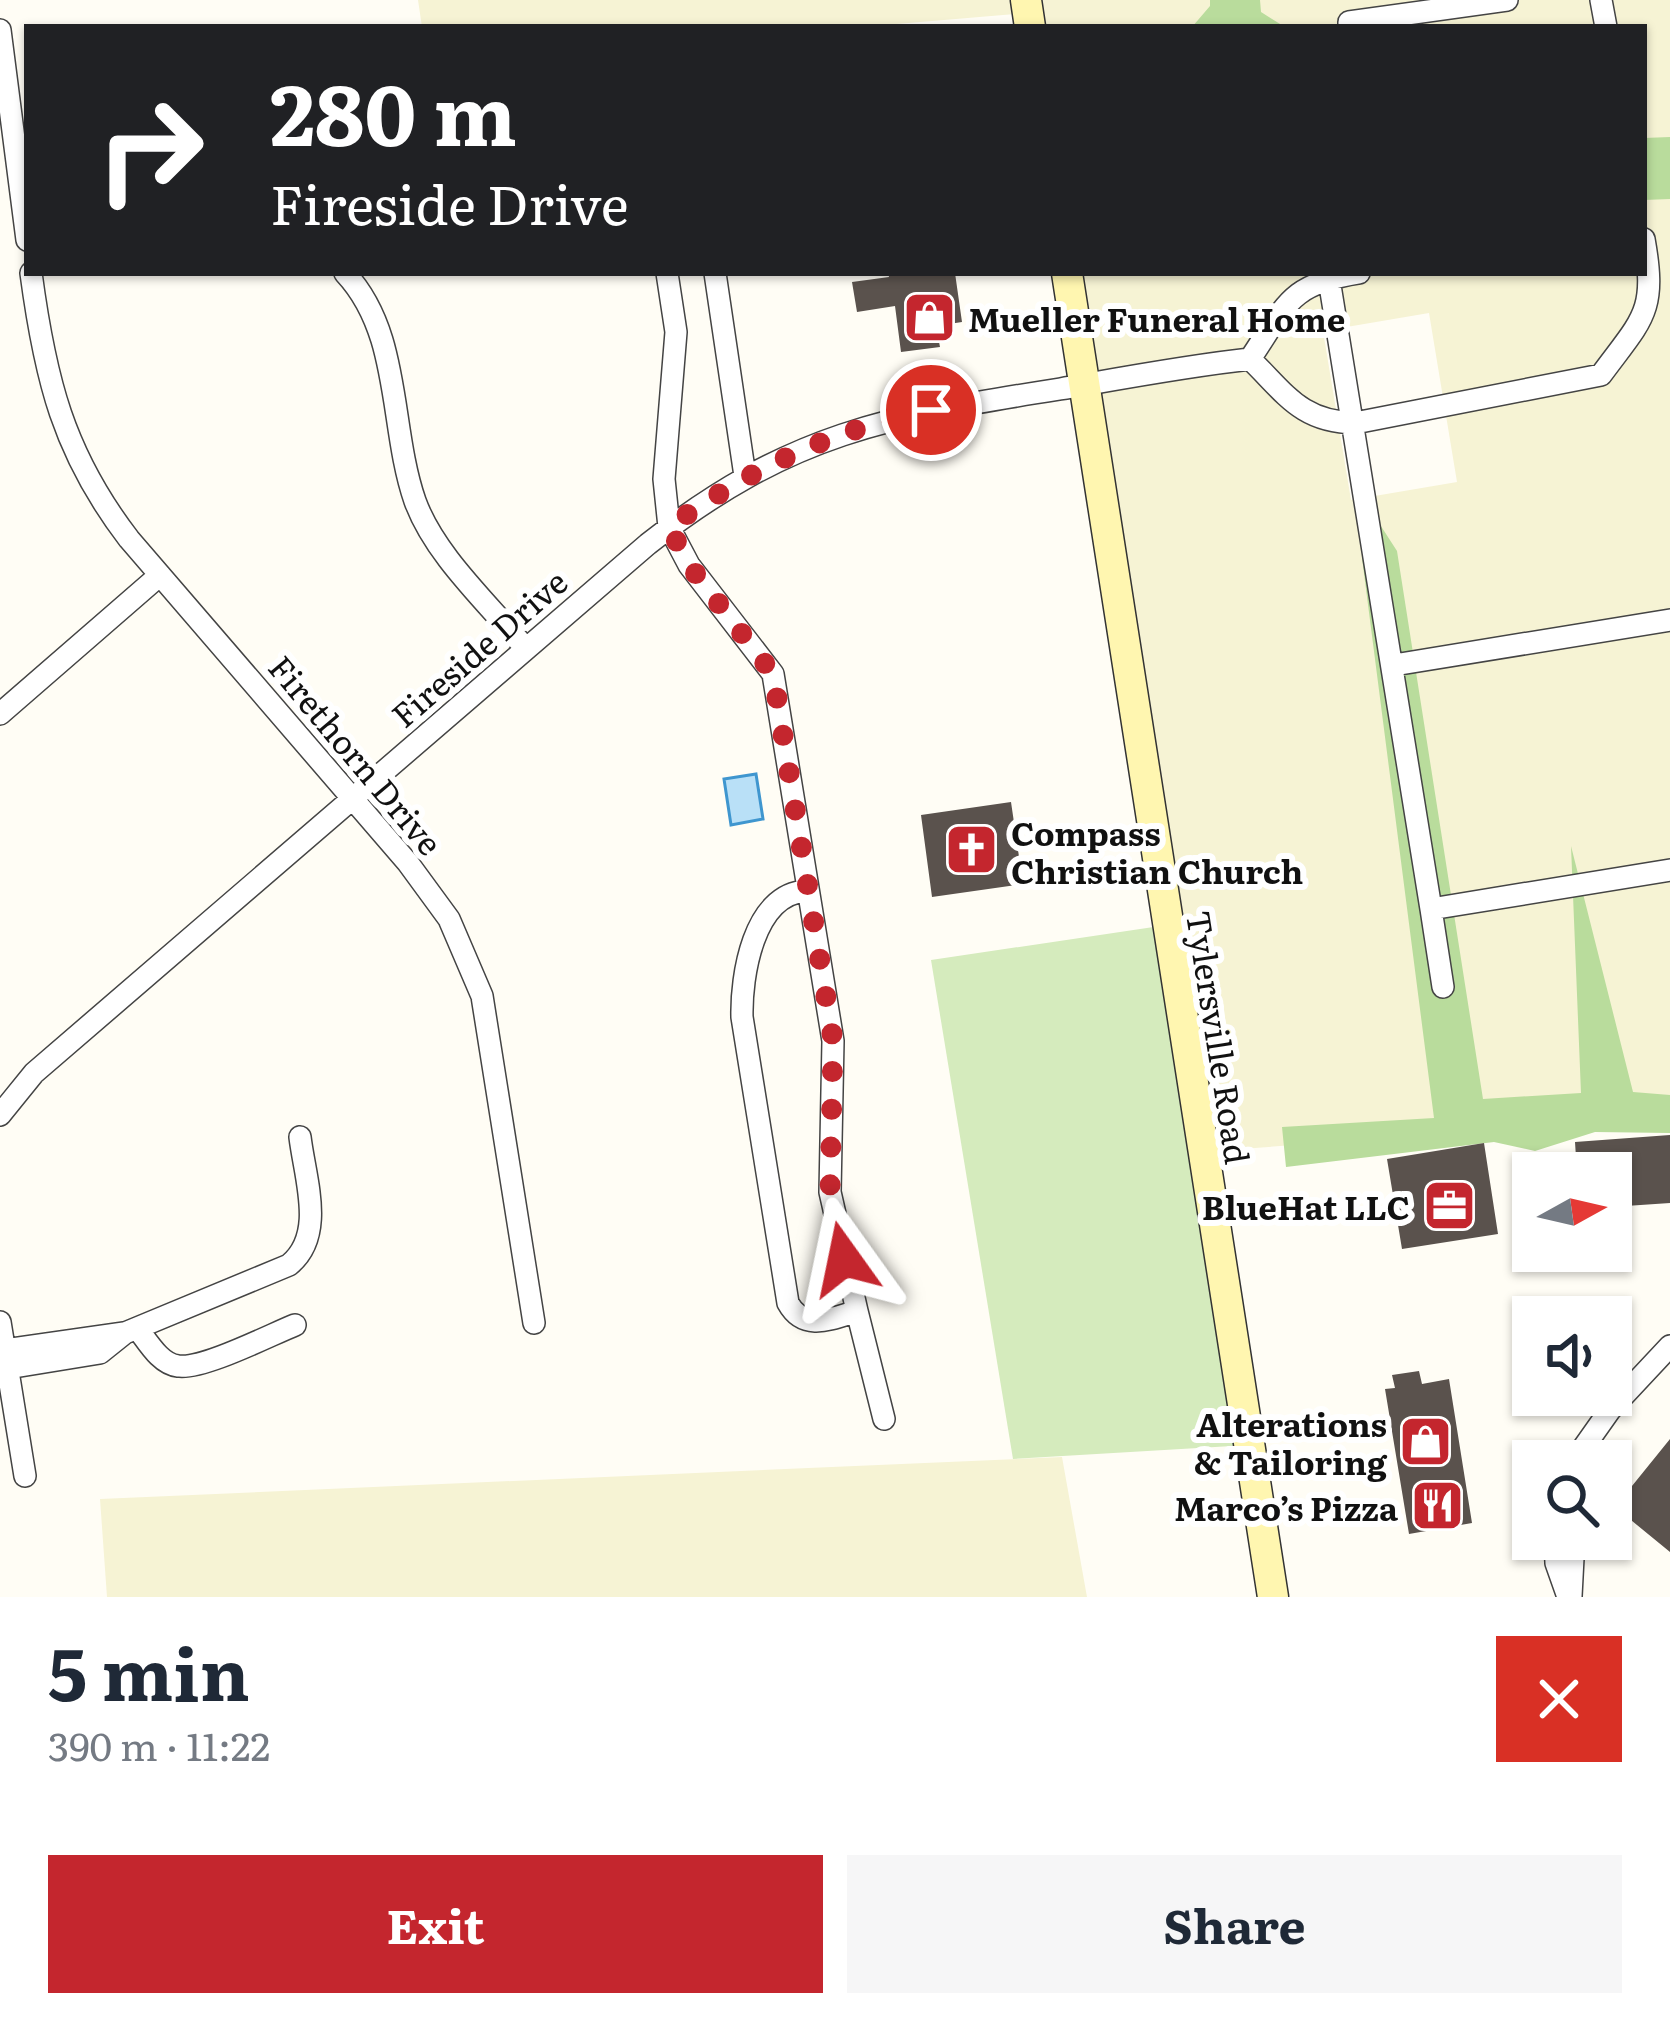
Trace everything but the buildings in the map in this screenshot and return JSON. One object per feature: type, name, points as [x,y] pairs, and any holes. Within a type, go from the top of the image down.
[{"type":"main road","name":"Tylersville Road","points":[[1067,276],[1273,1597]]},
{"type":"street","points":[[1348,16],[1507,0]]},
{"type":"street","points":[[0,29],[11,210]]},
{"type":"street","points":[[1326,276],[1296,291],[1250,358],[1305,412],[1324,422],[1355,423],[1601,375],[1640,322],[1652,287],[1647,257]]},
{"type":"street","name":"Firethorn Drive","points":[[32,276],[45,370],[71,447],[112,518],[433,896],[468,956],[491,1036],[534,1323]]},
{"type":"street","points":[[346,276],[364,297],[381,336],[403,458],[420,511],[442,547],[526,650]]},
{"type":"street","points":[[668,276],[676,332],[664,479],[669,527],[689,565],[773,674],[833,1040],[830,1192],[884,1419]]},
{"type":"street","points":[[715,276],[745,476]]},
{"type":"street","points":[[1328,276],[1442,987]]},
{"type":"street","name":"Fireside Drive","points":[[0,1114],[34,1073],[351,799],[669,527],[745,476],[835,434],[887,418],[1250,358]]},
{"type":"street","points":[[0,714],[160,575]]},
{"type":"street","points":[[1394,665],[1670,620]]},
{"type":"street","points":[[1431,909],[1670,870]]},
{"type":"street","points":[[806,891],[782,900],[762,924],[743,976],[742,1017],[788,1303],[794,1315],[806,1322],[857,1310]]},
{"type":"street","points":[[6,1359],[100,1353],[131,1331],[277,1271],[299,1257],[307,1245],[311,1219],[300,1137]]},
{"type":"street","points":[[0,1322],[26,1476]]},
{"type":"street","points":[[131,1331],[178,1366],[196,1364],[295,1325]]},
{"type":"street","points":[[1590,1440],[1610,1410],[1670,1346]]},
{"type":"street","points":[[1556,1560],[1569,1597]]},
{"type":"street","points":[[1569,1597],[1572,1560]]},
{"type":"shaded area","points":[[418,0],[1670,0],[1670,1117],[1201,1152],[1067,276],[1647,276],[1647,24],[1029,24],[1027,13],[897,24],[422,24]],"holes":[[[1429,313],[1457,482],[1351,500],[1323,331]]]},
{"type":"shaded area","points":[[1062,1457],[1087,1597],[107,1597],[100,1499]]},
{"type":"green space","points":[[1210,0],[1260,0],[1261,12],[1280,24],[1195,24]]},
{"type":"green space","points":[[1670,137],[1670,199],[1647,200],[1647,138]]},
{"type":"green space","points":[[1377,520],[1397,551],[1483,1099],[1581,1093],[1571,846],[1633,1092],[1670,1095],[1670,1133],[1595,1132],[1535,1151],[1494,1142],[1286,1167],[1282,1127],[1434,1118],[1362,558]]},
{"type":"green space","points":[[1167,925],[1249,1445],[1013,1459],[931,960]]},
{"type":"water","points":[[756,774],[763,819],[731,825],[724,779]]},
{"type":"place","name":"Mueller Funeral Home","points":[[929,317]]},
{"type":"place","name":"Compass Christian Church","points":[[972,850]]},
{"type":"place","name":"BlueHat LLC","points":[[1449,1205]]},
{"type":"place","name":"Alterations & Tailoring","points":[[1426,1441]]},
{"type":"place","name":"Marco’s Pizza","points":[[1437,1506]]},
{"type":"route","points":[[844,1259],[830,1192],[836,1082],[833,1040],[773,674],[760,650],[689,565],[669,527],[772,460],[835,434],[931,410]]}]
